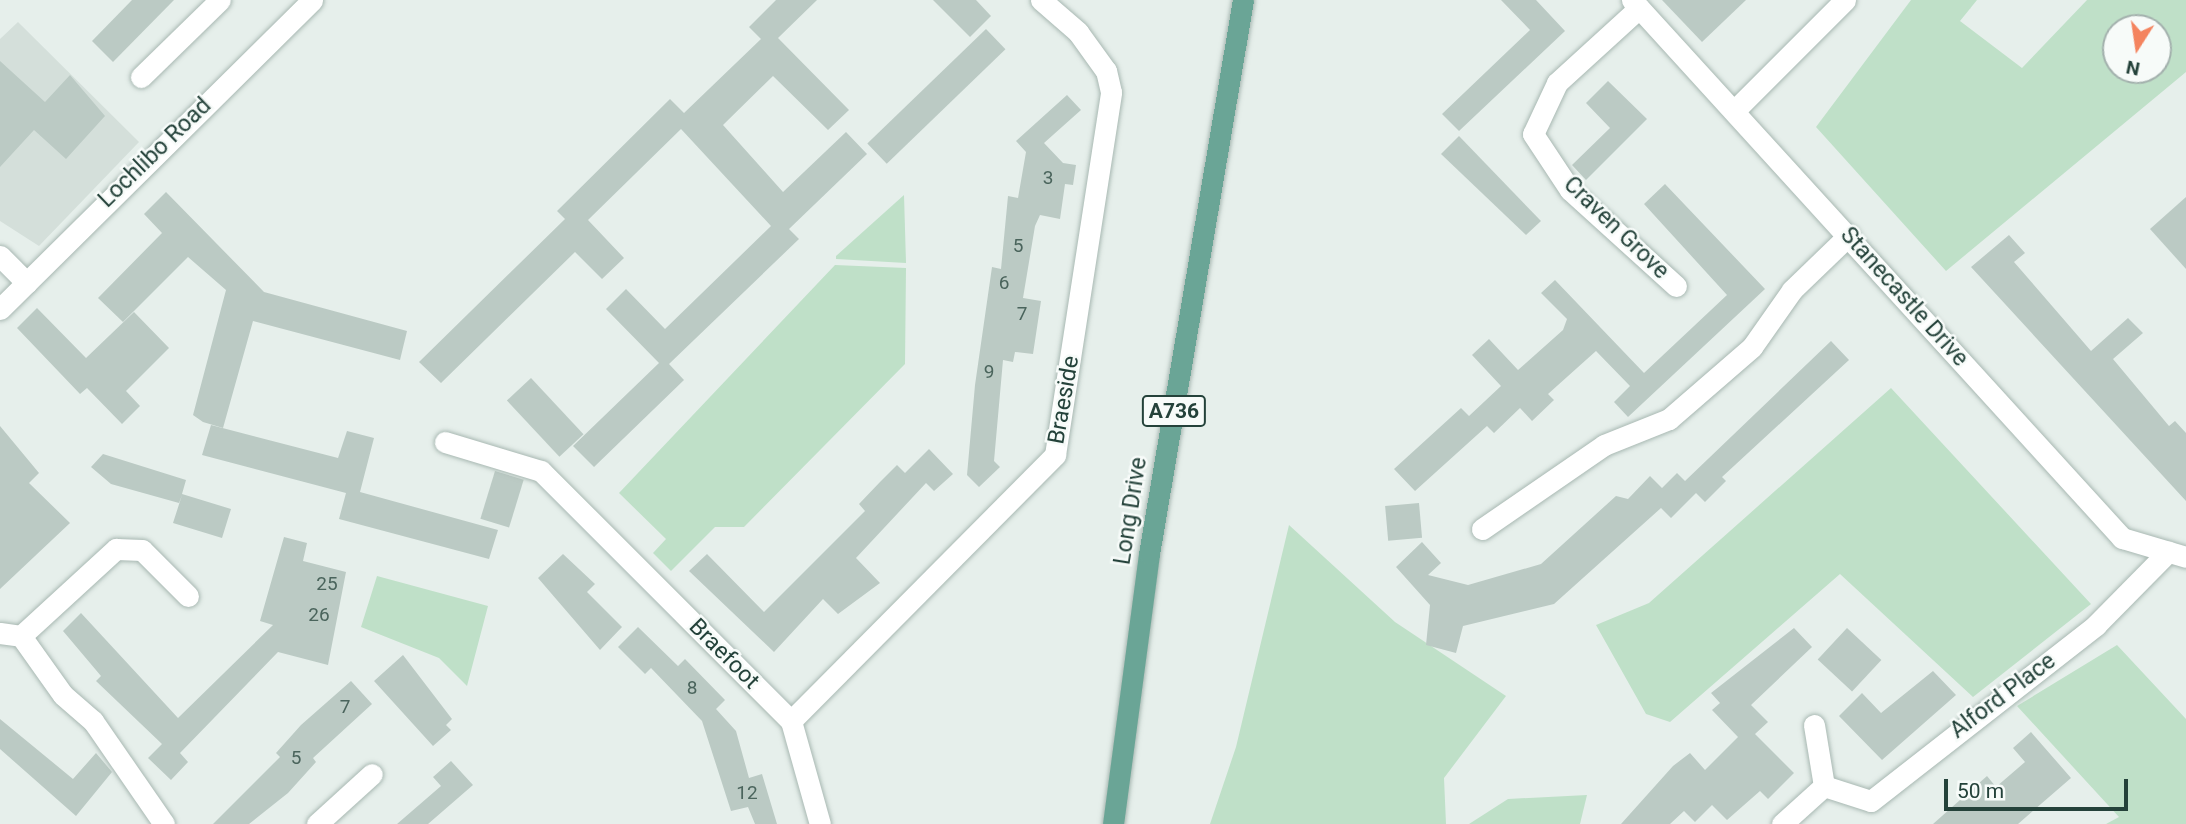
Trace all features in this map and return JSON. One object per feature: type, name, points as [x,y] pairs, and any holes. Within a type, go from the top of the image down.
[{"type":"main road","name":"Long Drive","points":[[1113,824],[1149,554],[1242,0]]},
{"type":"street","points":[[141,77],[220,0]]},
{"type":"street","name":"Lochlibo Road","points":[[0,309],[312,0]]},
{"type":"street","name":"Braeside","points":[[791,721],[1055,455],[1111,92],[1107,71],[1078,32],[1041,0]]},
{"type":"street","points":[[1734,111],[1845,0]]},
{"type":"street","name":"Stanecastle Drive","points":[[1636,4],[2122,538],[2177,555]]},
{"type":"street","name":"Craven Grove","points":[[1636,4],[1557,83],[1533,134],[1570,190],[1676,286]]},
{"type":"street","points":[[1482,529],[1604,445],[1669,419],[1752,347],[1793,290],[1849,235]]},
{"type":"street","points":[[0,256],[27,283]]},
{"type":"street","name":"Braefoot","points":[[445,442],[541,471],[791,721],[820,824]]},
{"type":"street","points":[[164,824],[93,720],[63,695],[10,635],[116,549],[142,550],[188,596]]},
{"type":"street","name":"Alford Place","points":[[1824,786],[1871,801],[2096,625],[2177,555]]},
{"type":"street","points":[[1782,824],[1824,786],[1814,725]]},
{"type":"street","points":[[317,824],[372,774]]},
{"type":"shaded area","points":[[18,22],[139,142],[39,246],[0,221],[0,39]]},
{"type":"green space","points":[[1911,0],[1977,0],[1960,21],[2022,68],[2087,0],[2186,0],[2186,72],[2172,84],[2172,14],[2102,14],[2102,84],[2172,84],[1946,271],[1816,127]]},
{"type":"green space","points":[[904,195],[906,263],[836,259],[836,256]]},
{"type":"green space","points":[[835,265],[906,268],[905,364],[744,527],[715,527],[671,571],[653,553],[666,539],[619,493]]},
{"type":"green space","points":[[1891,388],[2091,604],[1973,697],[1840,574],[1670,722],[1646,714],[1596,625],[1649,603]]},
{"type":"green space","points":[[1289,525],[1395,622],[1506,696],[1444,778],[1446,824],[1210,824],[1236,747]]},
{"type":"green space","points":[[377,576],[488,606],[467,686],[439,658],[361,627]]},
{"type":"green space","points":[[2117,645],[2186,719],[2186,824],[2106,824],[2119,817],[2017,706]]},
{"type":"green space","points":[[1587,795],[1580,824],[1469,824],[1508,799]]},
{"type":"building","points":[[132,0],[174,0],[113,62],[92,41]]},
{"type":"building","points":[[776,0],[817,0],[778,38],[849,110],[828,130],[773,76],[723,125],[783,192],[846,132],[867,154],[789,229],[799,239],[669,364],[684,380],[594,467],[573,446],[659,363],[606,309],[626,289],[665,329],[771,226],[681,129],[588,220],[624,258],[602,279],[575,252],[441,383],[419,362],[565,219],[557,211],[670,99],[684,113],[761,39],[749,27]]},
{"type":"building","points":[[933,0],[976,0],[991,16],[970,37]]},
{"type":"building","points":[[1501,0],[1536,0],[1565,31],[1459,131],[1442,114],[1530,30]]},
{"type":"building","points":[[1662,0],[1746,0],[1702,42]]},
{"type":"building","points":[[986,29],[1005,49],[887,164],[867,144]]},
{"type":"building","points":[[0,61],[45,102],[70,75],[105,116],[66,159],[34,130],[0,167]]},
{"type":"building","points":[[1608,81],[1647,119],[1586,180],[1572,165],[1610,128],[1586,103]]},
{"type":"building","points":[[1067,95],[1081,110],[1044,143],[1063,163],[1076,165],[1073,185],[1065,184],[1060,219],[1040,215],[1035,226],[1023,298],[1041,301],[1033,354],[1015,352],[1013,362],[1003,360],[994,461],[1000,467],[979,487],[967,475],[975,385],[992,267],[1001,269],[1008,196],[1018,198],[1026,152],[1016,141]]},
{"type":"building","points":[[1459,136],[1541,221],[1526,235],[1441,154]]},
{"type":"building","points":[[1665,184],[1765,289],[1628,417],[1614,402],[1630,386],[1596,351],[1548,394],[1554,400],[1532,421],[1520,408],[1494,433],[1487,426],[1415,491],[1394,469],[1461,408],[1469,416],[1501,386],[1472,355],[1489,339],[1518,370],[1563,330],[1567,319],[1541,293],[1555,280],[1644,373],[1727,295],[1644,204]]},
{"type":"building","points":[[166,192],[264,292],[407,331],[400,360],[253,321],[223,428],[203,422],[193,415],[226,290],[188,257],[123,322],[98,298],[162,233],[144,214]]},
{"type":"building","points":[[2186,197],[2186,269],[2150,229]]},
{"type":"building","points":[[2009,235],[2025,253],[2014,262],[2091,351],[2128,318],[2143,333],[2113,359],[2169,426],[2175,421],[2186,433],[2186,501],[1971,267]]},
{"type":"building","points":[[37,308],[86,358],[134,312],[169,348],[126,391],[140,406],[122,424],[87,388],[80,394],[17,328]]},
{"type":"building","points":[[1831,341],[1849,360],[1722,477],[1726,481],[1705,502],[1696,493],[1671,518],[1661,508],[1554,604],[1463,626],[1456,653],[1426,645],[1430,605],[1396,567],[1422,542],[1441,563],[1428,575],[1468,585],[1541,564],[1616,496],[1628,499],[1650,476],[1662,488],[1677,473],[1685,481]]},
{"type":"building","points":[[531,378],[584,434],[559,457],[507,401]]},
{"type":"building","points":[[211,425],[338,458],[347,431],[374,438],[360,492],[498,530],[489,559],[339,519],[346,493],[202,455]]},
{"type":"building","points":[[0,426],[39,473],[29,483],[70,523],[0,589]]},
{"type":"building","points":[[929,449],[953,474],[934,491],[926,483],[856,558],[880,583],[838,614],[823,599],[774,652],[689,571],[707,554],[764,612],[865,511],[859,504],[897,465],[905,473]]},
{"type":"building","points":[[103,454],[186,480],[182,494],[231,509],[222,538],[173,523],[182,495],[179,503],[111,484],[91,467]]},
{"type":"building","points":[[495,471],[524,480],[509,528],[480,519]]},
{"type":"building","points":[[1419,503],[1422,538],[1388,541],[1385,506]]},
{"type":"building","points":[[284,537],[307,543],[303,561],[346,572],[328,665],[278,652],[180,753],[188,762],[171,780],[148,758],[162,744],[96,681],[101,676],[63,631],[81,613],[178,718],[273,625],[260,621]]},
{"type":"building","points":[[563,554],[595,584],[587,592],[622,627],[600,650],[538,578]]},
{"type":"building","points":[[638,627],[678,666],[685,659],[725,700],[716,709],[736,731],[749,778],[762,774],[777,824],[755,824],[748,807],[731,811],[702,721],[651,668],[645,674],[618,647]]},
{"type":"building","points":[[1794,628],[1812,647],[1751,705],[1768,722],[1755,734],[1794,773],[1768,799],[1760,791],[1727,820],[1712,805],[1695,822],[1684,811],[1670,824],[1621,824],[1673,766],[1690,753],[1705,770],[1738,737],[1712,710],[1720,703],[1711,693]]},
{"type":"building","points":[[1847,628],[1881,660],[1852,692],[1818,659]]},
{"type":"building","points":[[403,655],[452,719],[446,725],[451,730],[433,746],[374,681]]},
{"type":"building","points":[[1933,671],[1956,695],[1882,760],[1839,716],[1862,693],[1881,713]]},
{"type":"building","points":[[351,681],[372,704],[313,758],[316,762],[288,793],[249,824],[213,824],[280,757],[276,753],[301,725]]},
{"type":"building","points":[[0,719],[73,779],[96,753],[112,772],[76,816],[0,749]]},
{"type":"building","points":[[2031,732],[2071,778],[2018,824],[1933,824],[1987,776],[1996,787],[2025,762],[2013,748]]},
{"type":"building","points":[[451,761],[473,785],[428,824],[397,824],[441,786],[433,777]]}]
